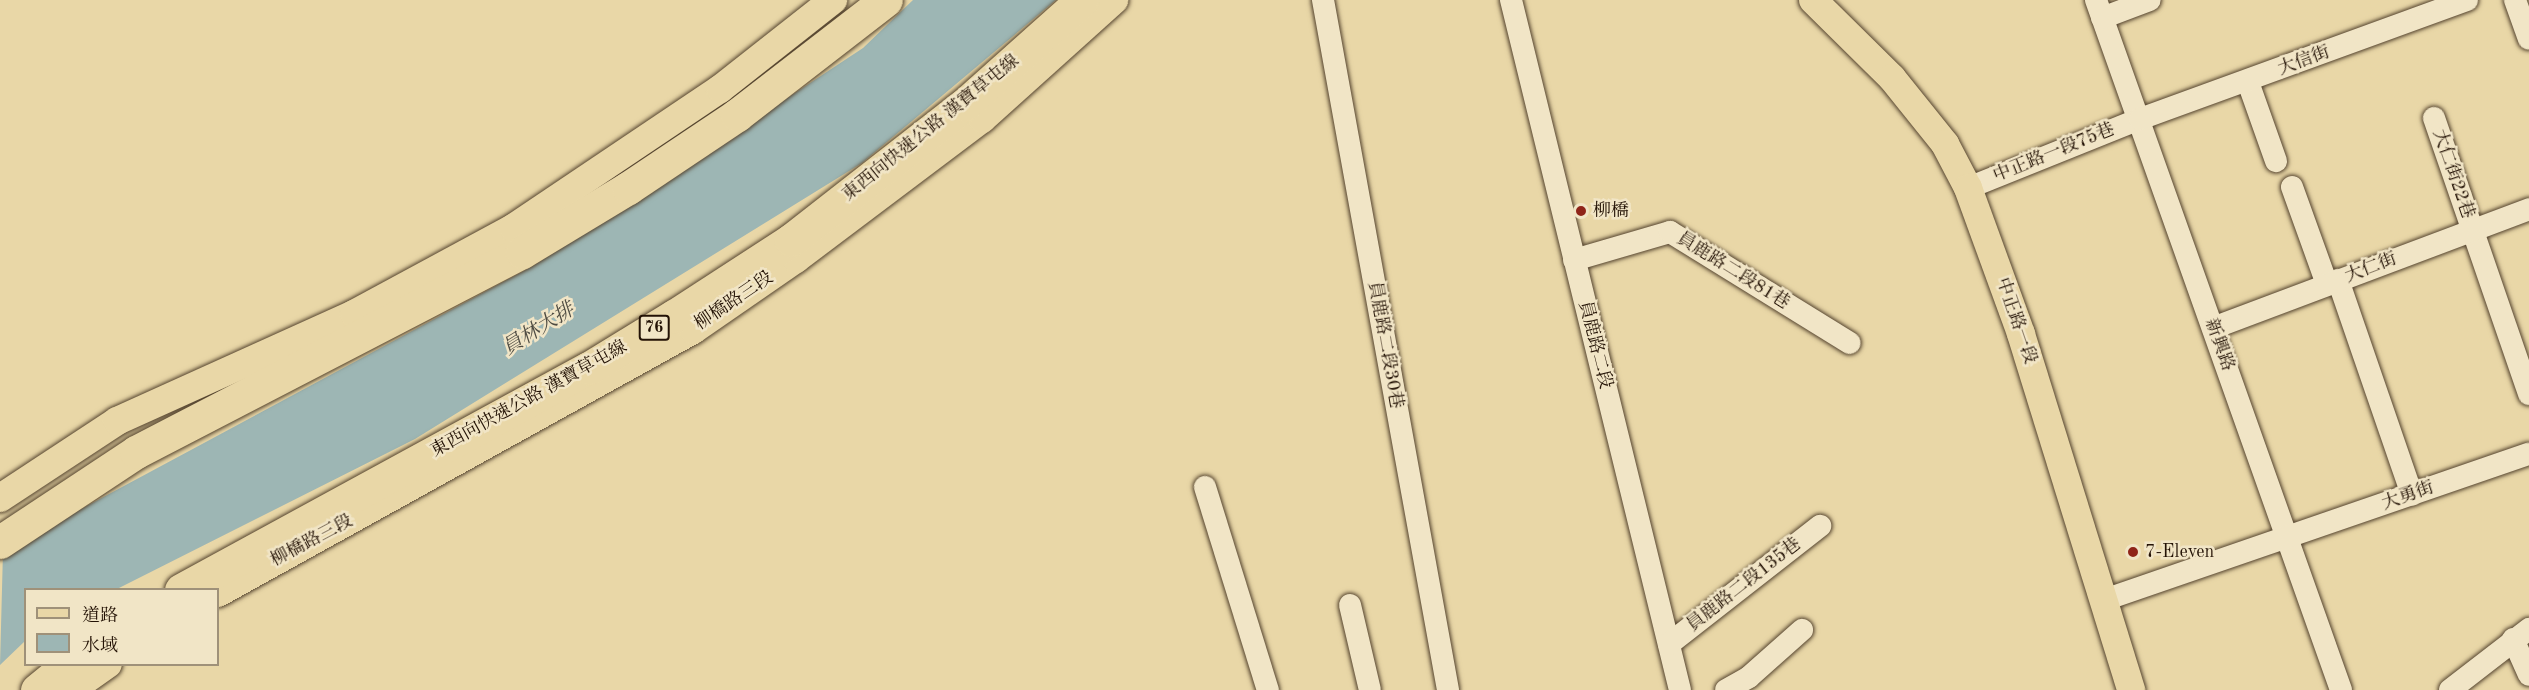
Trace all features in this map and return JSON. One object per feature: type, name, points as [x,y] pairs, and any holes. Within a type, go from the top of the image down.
[{"type":"highway","points":[[0,542],[136,452],[522,252],[580,217],[737,115],[886,0]]},
{"type":"highway","name":"東西向快速公路 漢寶草屯線","points":[[185,588],[589,368],[752,266],[964,105],[1083,0]]},
{"type":"highway","points":[[38,690],[67,666]]},
{"type":"main road","points":[[0,498],[117,421],[354,314],[513,228],[720,89],[833,0]]},
{"type":"main road","name":"柳橋路三段","points":[[219,591],[693,330],[796,259],[982,119],[1114,0]]},
{"type":"main road","name":"中正路一段","points":[[1813,0],[1892,78],[1945,144],[1968,188],[2021,334],[2131,690]]},
{"type":"main road","points":[[71,690],[105,666]]},
{"type":"street","name":"員鹿路二段30巷","points":[[1323,0],[1448,690]]},
{"type":"street","name":"員鹿路二段","points":[[1511,0],[1680,690]]},
{"type":"street","points":[[2099,9],[2150,0]]},
{"type":"street","name":"大信街","points":[[2140,119],[2248,82],[2467,0]]},
{"type":"street","points":[[2515,0],[2529,39]]},
{"type":"street","name":"新興路","points":[[2099,9],[2140,119],[2341,690]]},
{"type":"street","points":[[2248,82],[2276,161]]},
{"type":"street","name":"大仁街22巷","points":[[2434,118],[2529,394]]},
{"type":"street","name":"中正路一段75巷","points":[[1968,188],[2140,119]]},
{"type":"street","points":[[2292,187],[2332,282],[2412,495]]},
{"type":"street","name":"大仁街","points":[[2213,327],[2529,209]]},
{"type":"street","name":"員鹿路二段81巷","points":[[1574,260],[1670,232],[1850,343]]},
{"type":"street","name":"大勇街","points":[[2104,600],[2529,454]]},
{"type":"street","points":[[1205,487],[1268,690]]},
{"type":"street","name":"員鹿路二段135巷","points":[[1669,644],[1820,526]]},
{"type":"street","points":[[1350,605],[1370,690]]},
{"type":"street","points":[[1726,690],[1749,677],[1802,630]]},
{"type":"street","points":[[2450,690],[2521,634],[2529,675]]},
{"type":"water","name":"員林大排","points":[[913,0],[1056,0],[862,163],[415,439],[119,588],[24,588],[24,642],[0,665],[3,551],[533,266],[863,48]]},
{"type":"place","name":"柳橋","points":[[1581,211]]},
{"type":"place","name":"7-Eleven","points":[[2133,552]]}]
